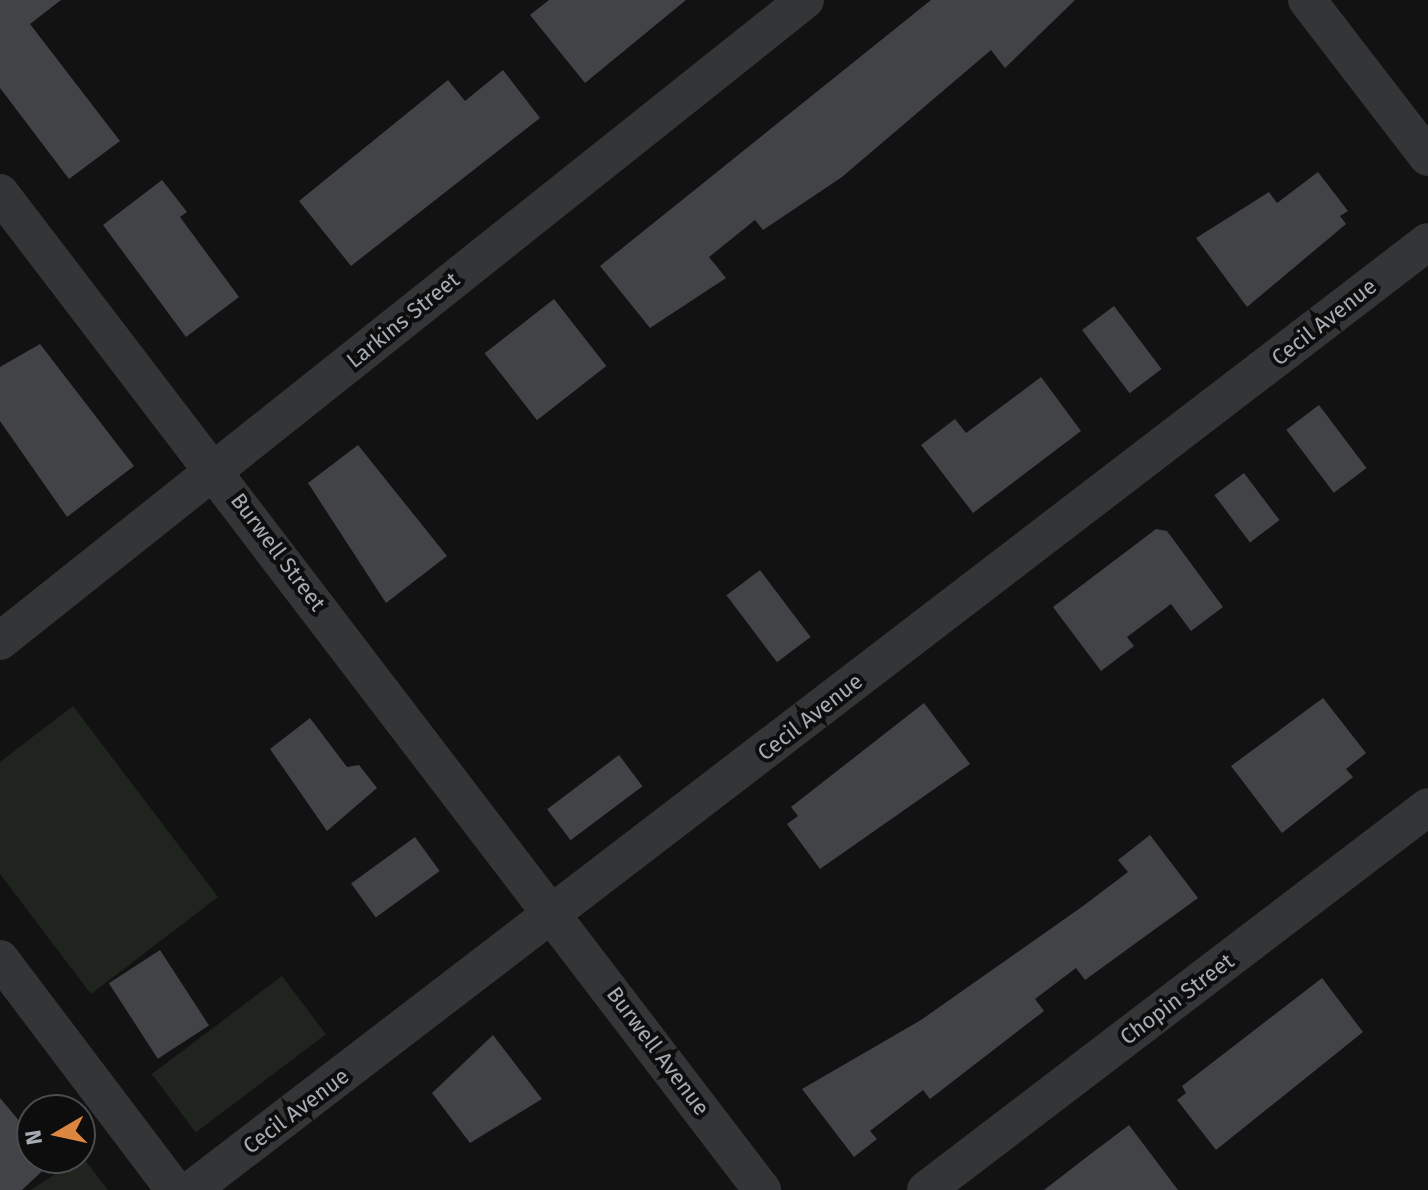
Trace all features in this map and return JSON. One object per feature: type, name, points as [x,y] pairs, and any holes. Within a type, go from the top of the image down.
[{"type":"street","name":"Larkins Street","points":[[0,641],[805,0]]},
{"type":"street","points":[[1307,0],[1428,157]]},
{"type":"street","name":"Burwell Street","points":[[0,193],[552,914]]},
{"type":"street","name":"Cecil Avenue","points":[[191,1190],[1428,242]]},
{"type":"street","name":"Chopin Street","points":[[926,1190],[1428,807]]},
{"type":"street","name":"Burwell Avenue","points":[[552,914],[762,1190]]},
{"type":"street","points":[[0,959],[175,1190]]},
{"type":"shaded area","points":[[73,706],[218,897],[91,994],[0,874],[0,762]]},
{"type":"shaded area","points":[[282,976],[326,1034],[196,1132],[152,1074]]},
{"type":"shaded area","points":[[56,1174],[96,1174],[108,1190],[31,1190]]},
{"type":"building","points":[[0,0],[61,0],[30,24],[120,141],[69,179],[0,88]]},
{"type":"building","points":[[549,0],[686,0],[585,83],[530,15]]},
{"type":"building","points":[[931,0],[1075,0],[1005,68],[991,50],[842,177],[763,230],[755,220],[709,257],[726,278],[650,328],[600,266]]},
{"type":"building","points":[[503,70],[540,118],[351,266],[299,201],[448,80],[465,101]]},
{"type":"building","points":[[1318,172],[1348,211],[1340,216],[1346,224],[1247,307],[1196,238],[1269,192],[1277,203]]},
{"type":"building","points":[[162,180],[187,212],[180,217],[239,297],[186,337],[103,225]]},
{"type":"building","points":[[554,299],[606,366],[537,420],[485,353]]},
{"type":"building","points":[[1114,306],[1162,369],[1130,393],[1082,330]]},
{"type":"building","points":[[40,344],[134,466],[67,517],[0,421],[0,367]]},
{"type":"building","points":[[1041,377],[1081,431],[973,513],[921,445],[955,419],[966,433]]},
{"type":"building","points":[[1319,405],[1367,468],[1334,493],[1286,430]]},
{"type":"building","points":[[358,445],[447,556],[386,603],[308,483]]},
{"type":"building","points":[[1244,473],[1280,520],[1250,542],[1214,495]]},
{"type":"building","points":[[1156,529],[1167,531],[1223,607],[1191,631],[1171,604],[1127,637],[1134,646],[1101,671],[1053,607]]},
{"type":"building","points":[[760,570],[811,637],[777,662],[726,595]]},
{"type":"building","points":[[1323,698],[1366,753],[1346,769],[1353,777],[1282,833],[1231,766]]},
{"type":"building","points":[[924,703],[970,764],[820,869],[787,824],[798,816],[791,807]]},
{"type":"building","points":[[310,718],[347,767],[359,765],[377,788],[327,831],[270,749]]},
{"type":"building","points":[[619,755],[642,786],[571,840],[547,809]]},
{"type":"building","points":[[1150,835],[1198,898],[1085,980],[1076,968],[1035,999],[1044,1011],[930,1099],[923,1090],[870,1131],[877,1139],[854,1157],[802,1089],[921,1020],[1083,906],[1128,872],[1118,860]]},
{"type":"building","points":[[415,837],[440,871],[376,917],[351,883]]},
{"type":"building","points":[[160,950],[209,1025],[158,1059],[109,983]]},
{"type":"building","points":[[1322,978],[1363,1032],[1216,1150],[1177,1100],[1186,1093],[1182,1086]]},
{"type":"building","points":[[493,1035],[542,1099],[470,1143],[432,1093]]},
{"type":"building","points":[[0,1098],[16,1117],[16,1174],[39,1174],[22,1190],[0,1190]]},
{"type":"building","points":[[1129,1125],[1178,1190],[1044,1190],[1088,1156]]}]
